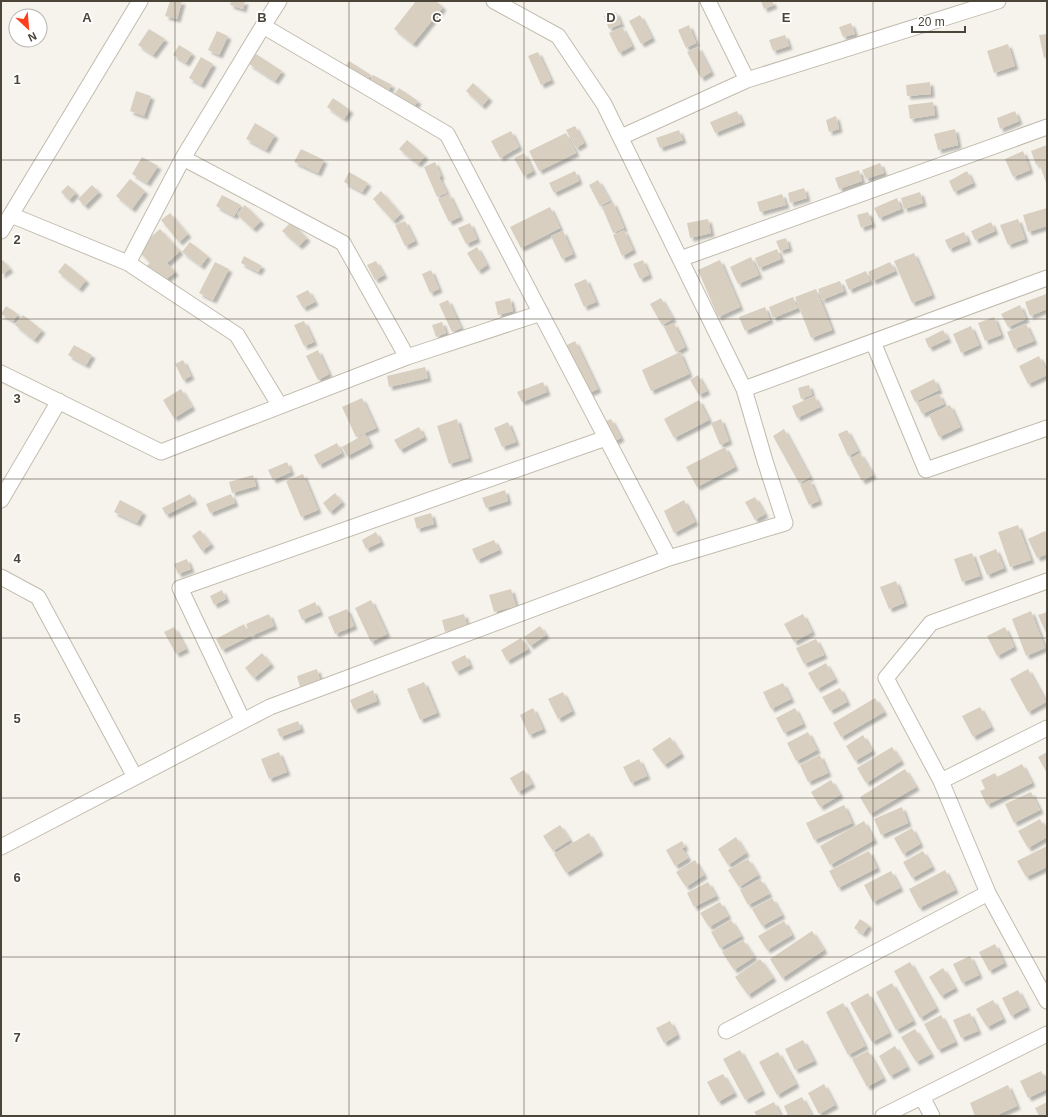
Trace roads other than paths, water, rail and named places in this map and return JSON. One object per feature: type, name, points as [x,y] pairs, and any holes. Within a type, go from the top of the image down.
[{"type":"street","points":[[1,231],[140,1]]},
{"type":"street","points":[[128,263],[183,158],[279,1]]},
{"type":"street","points":[[2,846],[270,707],[669,558],[785,523],[744,389],[604,104],[558,36],[494,1]]},
{"type":"street","points":[[708,1],[747,80]]},
{"type":"street","points":[[621,138],[747,80],[998,1]]},
{"type":"street","points":[[263,26],[447,134],[669,558]]},
{"type":"street","points":[[680,259],[1047,127]]},
{"type":"street","points":[[183,158],[343,243],[408,357]]},
{"type":"street","points":[[11,215],[128,263],[237,335],[280,406]]},
{"type":"street","points":[[744,389],[1047,278]]},
{"type":"street","points":[[1,373],[161,452],[408,357],[541,313]]},
{"type":"street","points":[[873,342],[926,470],[1047,428]]},
{"type":"street","points":[[1,500],[58,401]]},
{"type":"street","points":[[243,721],[180,588],[606,438]]},
{"type":"street","points":[[1,577],[38,597],[135,777]]},
{"type":"street","points":[[1047,581],[931,623],[886,678],[941,781],[988,893],[1047,1001]]},
{"type":"street","points":[[941,781],[1047,728]]},
{"type":"street","points":[[726,1031],[988,893]]},
{"type":"street","points":[[883,1116],[1047,1034]]},
{"type":"street","points":[[922,1097],[932,1116]]}]
